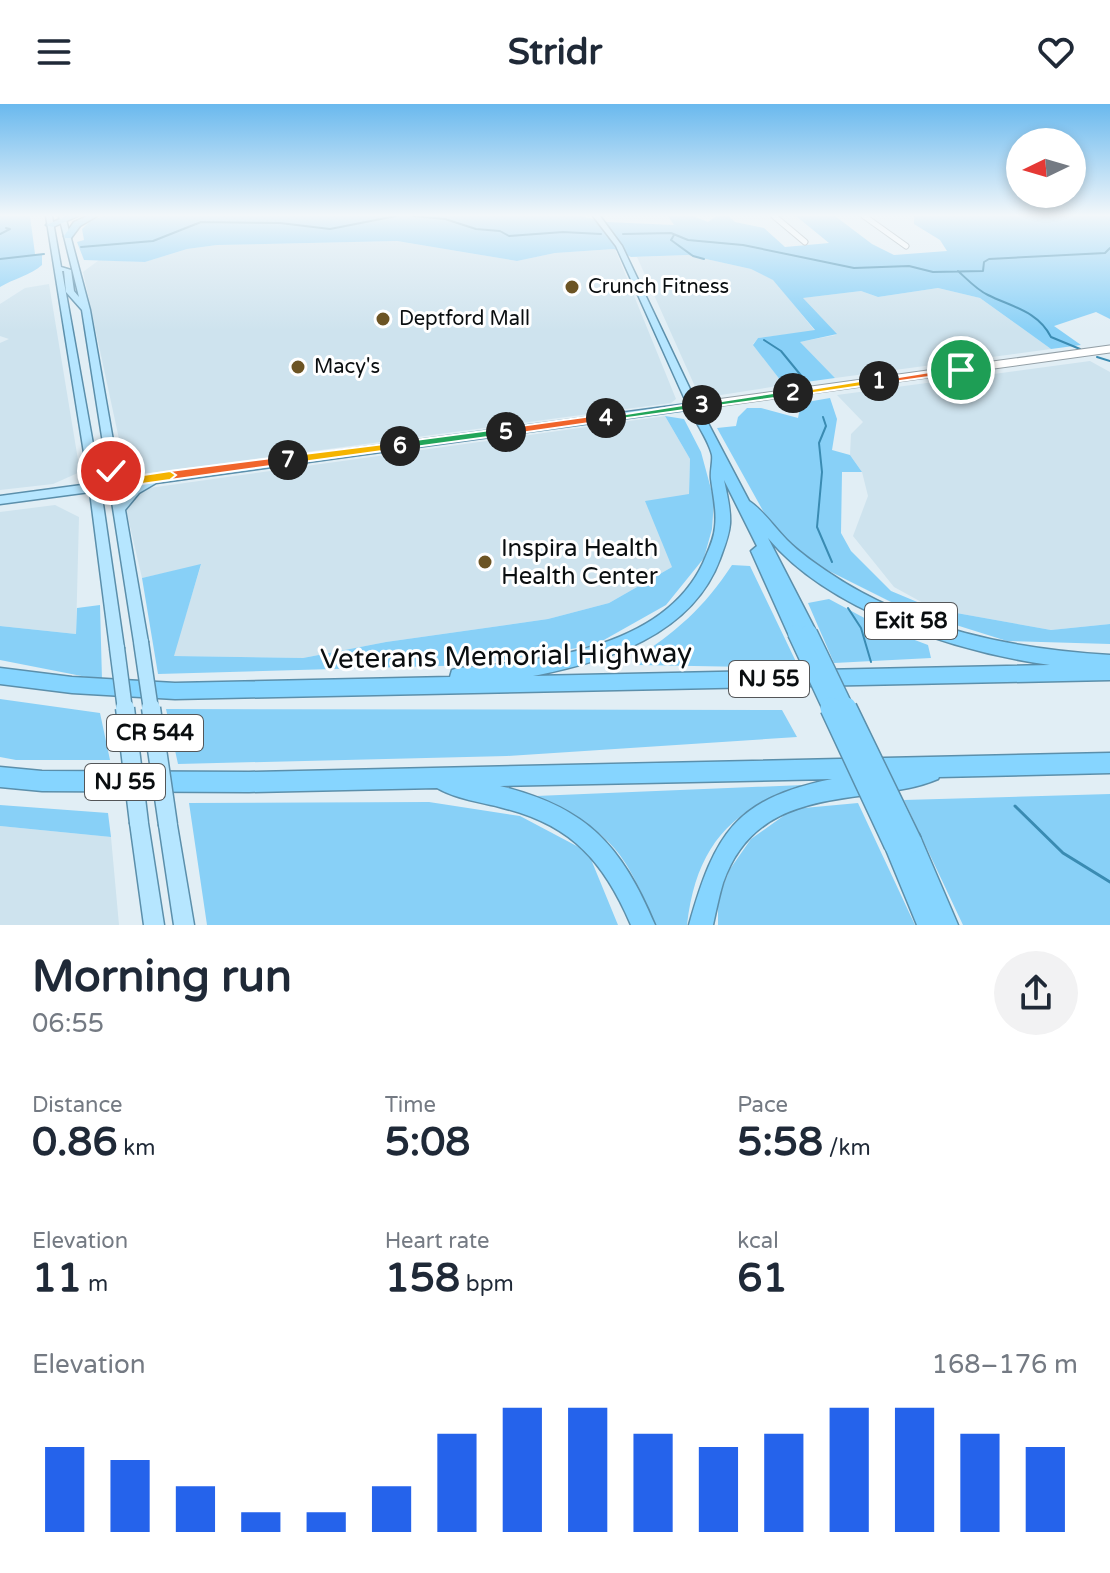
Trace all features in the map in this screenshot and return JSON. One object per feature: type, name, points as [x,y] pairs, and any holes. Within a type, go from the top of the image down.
[{"type":"highway","points":[[693,406],[728,478],[730,491],[946,925]]},
{"type":"highway","points":[[428,686],[449,677],[581,659],[627,642],[663,620],[691,594],[716,554],[724,520],[724,504],[716,471],[718,458]]},
{"type":"highway","name":"Exit 58","points":[[728,478],[745,505],[803,633]]},
{"type":"highway","name":"Exit 58","points":[[745,505],[790,552],[814,570],[901,617],[961,640],[1023,656],[1110,663]]},
{"type":"highway","name":"Veterans Memorial Highway","points":[[0,676],[72,685],[175,691],[1110,672]]},
{"type":"highway","name":"NJ 55","points":[[0,777],[42,781],[235,782],[1110,763]]},
{"type":"highway","points":[[701,925],[706,899],[724,854],[749,822],[768,807],[788,798],[912,779],[941,768]]},
{"type":"highway","points":[[437,779],[463,789],[519,801],[554,815],[583,832],[615,866],[643,925]]},
{"type":"highway","points":[[903,843],[929,925]]},
{"type":"main road","name":"CR 544","points":[[55,254],[94,486],[154,925]]},
{"type":"main road","points":[[62,254],[65,267],[75,269]]},
{"type":"main road","name":"CR 544","points":[[72,254],[86,310],[184,925]]},
{"type":"main road","points":[[0,500],[693,406],[624,254]]},
{"type":"main road","points":[[57,268],[67,270],[70,292],[86,310]]},
{"type":"main road","points":[[47,493],[72,483],[91,468]]},
{"type":"main road","points":[[118,511],[135,490],[160,477]]},
{"type":"street","points":[[693,406],[1110,349]]},
{"type":"shaded area","points":[[0,254],[42,255],[42,265],[33,272],[0,287]]},
{"type":"shaded area","points":[[82,254],[170,254],[145,262],[84,260]]},
{"type":"shaded area","name":"Deptford Mall","points":[[170,254],[477,254],[517,261],[549,254],[617,254],[676,399],[671,403],[127,476],[83,272],[99,260],[145,262]]},
{"type":"shaded area","points":[[477,254],[549,254],[517,261]]},
{"type":"shaded area","points":[[625,254],[1110,254],[1110,319],[1096,312],[1054,326],[1081,345],[1051,349],[980,298],[938,288],[878,297],[861,291],[803,298],[837,334],[800,342],[835,378],[784,385],[753,345],[758,338],[815,330],[773,280],[751,269],[688,255],[631,257]]},
{"type":"shaded area","points":[[688,255],[751,269],[774,280],[815,331],[758,338],[753,344],[784,385],[708,397],[697,391],[637,257]]},
{"type":"shaded area","points":[[49,284],[80,472],[53,484],[0,490],[0,343],[9,339],[0,336],[0,304],[25,288]]},
{"type":"shaded area","points":[[938,288],[980,298],[1051,349],[835,378],[799,342],[836,335],[802,298],[861,291],[878,297]]},
{"type":"shaded area","points":[[1090,361],[1110,372],[1110,624],[1051,630],[934,609],[894,587],[853,536],[868,496],[862,472],[850,455],[851,434],[863,422],[837,395]]},
{"type":"shaded area","points":[[830,398],[837,419],[832,450],[850,455],[862,472],[842,472],[841,533],[851,551],[891,591],[934,609],[1051,630],[1110,624],[1110,644],[1007,641],[905,609],[809,561],[772,527],[717,428],[736,426],[738,417],[747,408],[761,408],[798,418],[801,403]]},
{"type":"shaded area","points":[[665,416],[690,459],[689,494],[672,567],[609,603],[548,619],[386,642],[303,658],[173,656],[201,565],[142,578],[125,505],[142,489]]},
{"type":"shaded area","points":[[665,416],[684,419],[701,452],[714,500],[712,529],[704,558],[666,605],[595,645],[475,665],[158,674],[142,578],[201,564],[174,656],[303,658],[386,642],[548,619],[609,603],[672,567],[645,501],[689,494],[690,459]]},
{"type":"shaded area","points":[[55,505],[79,517],[76,634],[0,626],[0,512]]},
{"type":"shaded area","points":[[732,565],[750,566],[799,668],[638,665],[633,660],[688,618]]},
{"type":"shaded area","points":[[829,599],[883,628],[928,645],[931,658],[834,663],[808,603]]},
{"type":"shaded area","points":[[100,605],[102,680],[0,660],[0,626],[76,634],[77,608]]},
{"type":"shaded area","points":[[0,699],[100,713],[110,760],[16,760],[0,757]]},
{"type":"shaded area","points":[[166,709],[782,710],[797,737],[507,756],[178,764]]},
{"type":"shaded area","points":[[803,785],[755,806],[721,835],[708,853],[699,874],[687,925],[655,925],[634,877],[612,845],[581,821],[536,796]]},
{"type":"shaded area","points":[[1110,794],[1110,925],[963,925],[904,800]]},
{"type":"shaded area","points":[[429,802],[520,816],[588,852],[618,925],[207,925],[189,803]]},
{"type":"shaded area","points":[[858,803],[915,925],[718,925],[718,899],[730,869],[751,839],[793,809]]},
{"type":"shaded area","points":[[0,805],[108,813],[111,837],[0,826]]},
{"type":"shaded area","points":[[0,826],[111,837],[119,925],[0,925]]},
{"type":"waterway","points":[[0,259],[41,254]]},
{"type":"waterway","points":[[691,254],[704,259]]},
{"type":"waterway","points":[[788,254],[854,268],[909,266],[933,272],[959,271]]},
{"type":"waterway","points":[[959,271],[983,271],[984,262],[989,259],[1080,254]]},
{"type":"waterway","points":[[959,271],[984,293],[1032,315],[1051,337],[1080,349]]},
{"type":"waterway","points":[[764,340],[781,351],[808,384]]},
{"type":"waterway","points":[[1097,357],[1110,361]]},
{"type":"waterway","points":[[823,417],[826,426],[819,443],[822,472],[817,527],[832,562]]},
{"type":"waterway","points":[[848,608],[861,628],[871,662]]},
{"type":"waterway","points":[[1015,806],[1063,853],[1110,882]]},
{"type":"place","name":"Crunch Fitness","points":[[572,287]]},
{"type":"place","name":"Deptford Mall","points":[[383,319]]},
{"type":"place","name":"Macy's","points":[[298,367]]},
{"type":"place","name":"Inspira Health Health Center","points":[[485,562]]},
{"type":"route","points":[[111,471],[113,483],[961,370]]}]
